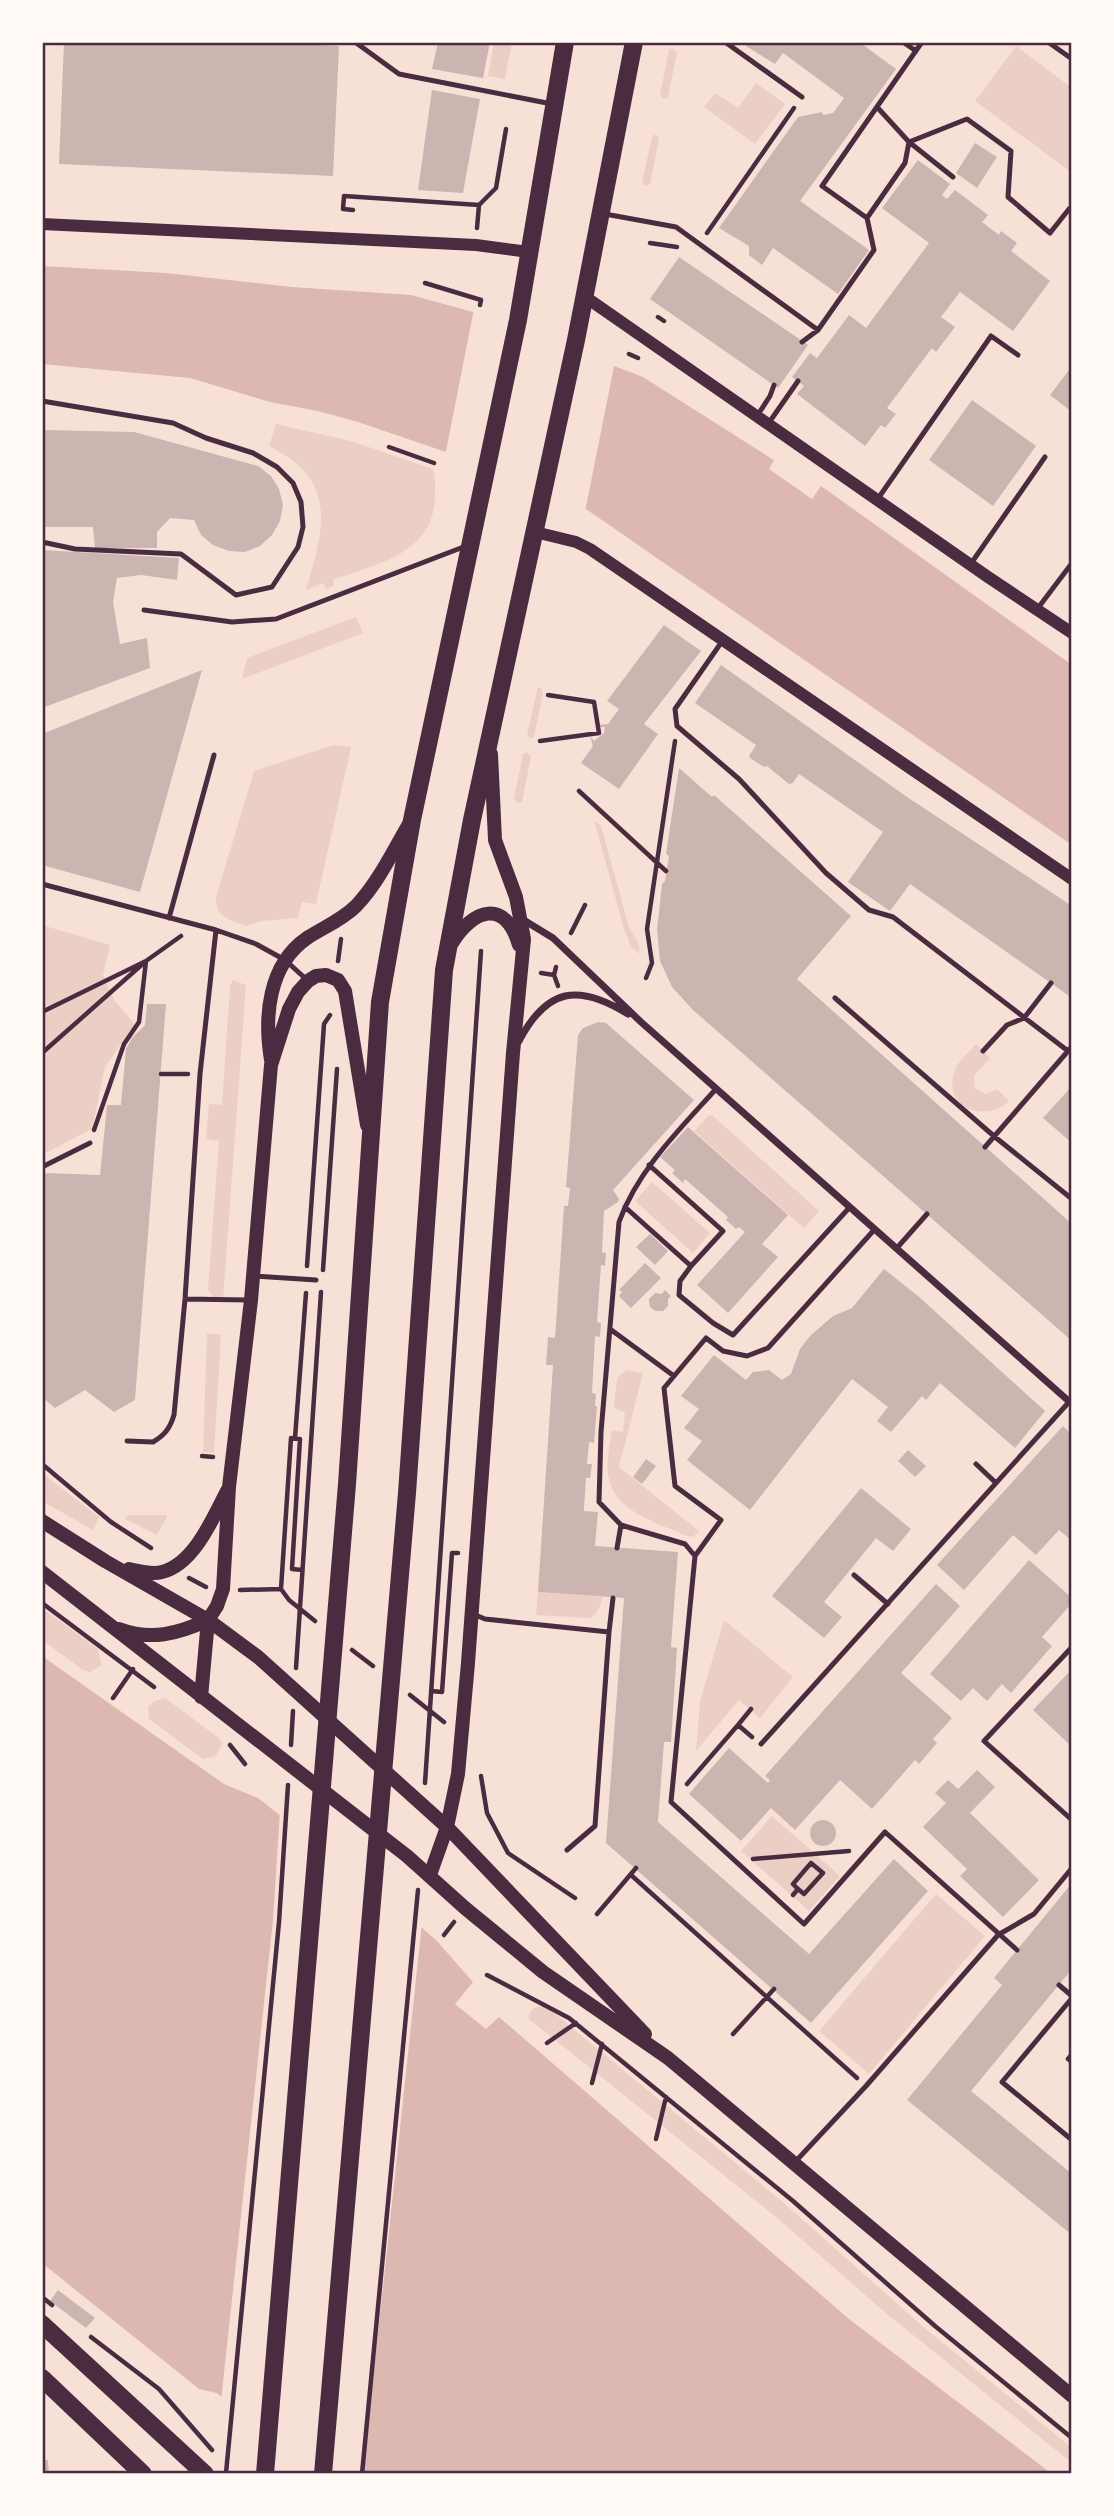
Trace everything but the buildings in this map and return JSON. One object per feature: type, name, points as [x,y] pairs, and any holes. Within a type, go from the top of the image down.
[{"type":"main road","points":[[265,2474],[347,1484],[380,1002],[412,820],[518,320],[565,42]]},
{"type":"main road","points":[[323,2474],[407,1493],[444,970],[492,730],[576,340],[634,42]]},
{"type":"main road","points":[[424,1879],[447,1827],[458,1774],[524,939],[521,919],[495,840],[490,760],[492,730]]},
{"type":"main road","points":[[201,1697],[208,1620],[223,1589],[229,1487],[251,1300],[271,1065],[267,1021],[278,972],[303,941],[345,917],[359,903],[412,820]]},
{"type":"main road","points":[[447,950],[462,927],[477,916],[495,913],[504,917],[514,929],[521,962]]},
{"type":"main road","points":[[271,1065],[289,1009],[298,992],[316,976],[326,975],[338,980],[345,991],[344,1015],[370,1149]]},
{"type":"main road","points":[[105,1561],[151,1574],[174,1567],[192,1552],[229,1487]]},
{"type":"main road","points":[[42,1521],[208,1620],[258,1657],[447,1827],[668,2058]]},
{"type":"main road","points":[[42,1572],[543,1972],[668,2058],[1072,2396]]},
{"type":"main road","points":[[109,1626],[132,1634],[157,1636],[183,1631],[208,1620]]},
{"type":"main road","points":[[42,2324],[205,2474]]},
{"type":"main road","points":[[42,2378],[143,2474]]},
{"type":"street","points":[[42,224],[476,246],[529,252]]},
{"type":"street","points":[[584,296],[1072,633]]},
{"type":"street","points":[[535,532],[576,542],[590,549],[1072,879]]},
{"type":"street","points":[[521,919],[553,938],[640,1022],[1071,1403]]},
{"type":"street","points":[[513,1053],[529,1023],[540,1010],[560,996],[583,995],[599,998],[640,1022]]},
{"type":"lane","points":[[355,42],[399,74],[554,104]]},
{"type":"lane","points":[[725,42],[734,45],[802,97]]},
{"type":"lane","points":[[903,42],[916,51]]},
{"type":"lane","points":[[802,342],[818,330],[874,250],[867,218],[822,186],[922,42]]},
{"type":"lane","points":[[1048,42],[1072,58]]},
{"type":"lane","points":[[877,107],[909,142],[953,177]]},
{"type":"lane","points":[[909,142],[967,119],[1011,150],[1008,197],[1050,233],[1069,209]]},
{"type":"lane","points":[[867,218],[905,163],[909,142]]},
{"type":"lane","points":[[600,213],[676,227],[818,330]]},
{"type":"lane","points":[[877,500],[991,336],[1018,355]]},
{"type":"lane","points":[[768,424],[798,382]]},
{"type":"lane","points":[[757,416],[770,397],[774,385]]},
{"type":"lane","points":[[42,401],[173,423],[206,438],[253,453],[278,467],[293,483],[301,502],[303,527],[298,547],[272,587],[236,595],[181,554],[75,549],[42,542]]},
{"type":"lane","points":[[970,565],[1045,457]]},
{"type":"lane","points":[[144,610],[232,622],[276,619],[469,545]]},
{"type":"lane","points":[[1036,610],[1072,563]]},
{"type":"lane","points":[[723,640],[675,709],[677,726],[739,779],[826,873],[869,910],[892,917],[1024,1018],[1070,1049],[985,1147]]},
{"type":"lane","points":[[169,918],[214,755]]},
{"type":"lane","points":[[42,884],[216,930],[256,944],[285,960],[308,981]]},
{"type":"lane","points":[[127,1441],[153,1442],[171,1425],[174,1415],[185,1299],[200,1074],[216,930]]},
{"type":"lane","points":[[983,1051],[1007,1025],[1024,1018],[1051,983]]},
{"type":"lane","points":[[835,998],[995,1137],[1072,1199]]},
{"type":"lane","points":[[695,1556],[685,1544],[621,1525],[599,1502],[601,1432],[619,1222],[649,1165],[716,1089]]},
{"type":"lane","points":[[42,1167],[90,1143]]},
{"type":"lane","points":[[649,1165],[723,1231],[680,1281],[678,1296],[713,1324],[733,1335],[849,1208]]},
{"type":"lane","points":[[625,1207],[691,1266]]},
{"type":"lane","points":[[896,1249],[927,1214]]},
{"type":"lane","points":[[874,1230],[768,1348],[747,1356],[723,1350],[706,1338],[664,1388],[675,1486],[721,1520],[695,1556],[671,1802],[804,1924],[885,1832],[1017,1950]]},
{"type":"lane","points":[[252,1276],[316,1280]]},
{"type":"lane","points":[[185,1299],[251,1300]]},
{"type":"lane","points":[[610,1329],[674,1377]]},
{"type":"lane","points":[[761,1744],[1071,1403]]},
{"type":"lane","points":[[976,1464],[996,1483]]},
{"type":"lane","points":[[617,1548],[621,1525]]},
{"type":"lane","points":[[854,1576],[888,1604]]},
{"type":"lane","points":[[567,1850],[594,1826],[613,1598]]},
{"type":"lane","points":[[471,1613],[485,1619],[609,1632]]},
{"type":"lane","points":[[1072,1647],[984,1741],[1072,1820]]},
{"type":"lane","points":[[793,2163],[866,2086],[998,1935],[1034,1914],[1072,1868]]},
{"type":"lane","points":[[1059,1985],[1072,1997],[1002,2082],[1072,2140]]},
{"type":"path","points":[[650,243],[695,251],[802,97]]},
{"type":"path","points":[[477,232],[479,205],[496,188],[506,129]]},
{"type":"path","points":[[747,176],[753,180]]},
{"type":"path","points":[[353,210],[343,209],[344,197],[479,205]]},
{"type":"path","points":[[425,284],[481,300],[480,305]]},
{"type":"path","points":[[658,317],[663,321]]},
{"type":"path","points":[[389,447],[434,463]]},
{"type":"path","points":[[540,741],[600,734],[594,702],[548,695]]},
{"type":"path","points":[[646,978],[652,963],[647,929],[677,726]]},
{"type":"path","points":[[579,791],[666,872]]},
{"type":"path","points":[[570,933],[585,905]]},
{"type":"path","points":[[42,1053],[146,961],[181,937],[182,921]]},
{"type":"path","points":[[338,965],[341,939]]},
{"type":"path","points":[[425,1786],[481,951]]},
{"type":"path","points":[[42,1012],[146,961]]},
{"type":"path","points":[[90,1143],[124,1044],[139,1022],[146,961]]},
{"type":"path","points":[[541,973],[554,975],[556,967]]},
{"type":"path","points":[[295,1438],[324,1024],[331,1014],[344,1015]]},
{"type":"path","points":[[114,1072],[123,1073]]},
{"type":"path","points":[[160,1074],[200,1074]]},
{"type":"path","points":[[302,1570],[292,1569],[300,1439],[290,1438],[281,1589],[289,1600],[321,1625]]},
{"type":"path","points":[[202,1457],[213,1457]]},
{"type":"path","points":[[42,1464],[93,1508],[151,1548]]},
{"type":"path","points":[[431,1691],[442,1692],[452,1553],[460,1553]]},
{"type":"path","points":[[182,1573],[207,1588]]},
{"type":"path","points":[[235,1590],[281,1589]]},
{"type":"path","points":[[42,1603],[134,1668],[155,1687]]},
{"type":"path","points":[[342,1642],[373,1667]]},
{"type":"path","points":[[113,1698],[134,1668]]},
{"type":"path","points":[[405,1691],[447,1724]]},
{"type":"path","points":[[671,1802],[751,1709]]},
{"type":"path","points":[[738,1725],[761,1744]]},
{"type":"path","points":[[227,1740],[245,1764]]},
{"type":"path","points":[[481,1776],[487,1814],[508,1853],[575,1898]]},
{"type":"path","points":[[732,1860],[869,1850]]},
{"type":"path","points":[[503,1860],[508,1853]]},
{"type":"path","points":[[811,1863],[823,1873],[804,1894],[798,1889],[793,1884],[811,1863]]},
{"type":"path","points":[[597,1914],[636,1868]]},
{"type":"path","points":[[631,1875],[866,2086]]},
{"type":"path","points":[[362,2474],[414,1950],[424,1879]]},
{"type":"path","points":[[783,1906],[798,1889]]},
{"type":"path","points":[[444,1935],[456,1919]]},
{"type":"path","points":[[487,1975],[576,2023],[793,2201],[935,2326],[1072,2438]]},
{"type":"path","points":[[733,2034],[774,1989]]},
{"type":"path","points":[[547,2043],[576,2023]]},
{"type":"path","points":[[592,2083],[601,2044]]},
{"type":"path","points":[[1072,2054],[1068,2059],[1072,2062]]},
{"type":"path","points":[[656,2139],[666,2097]]},
{"type":"path","points":[[42,2297],[55,2308]]},
{"type":"path","points":[[85,2333],[159,2389],[215,2453]]},
{"type":"shaded area","points":[[494,42],[512,42],[505,79],[488,76]]},
{"type":"shaded area","points":[[1016,46],[1072,88],[1072,173],[975,101]]},
{"type":"shaded area","points":[[673,48],[677,53],[668,97],[664,99],[660,95],[669,50]]},
{"type":"shaded area","points":[[756,83],[785,104],[755,144],[704,107],[715,93],[738,108]]},
{"type":"shaded area","points":[[654,135],[659,139],[650,184],[646,186],[642,182]]},
{"type":"shaded area","points":[[42,266],[166,273],[292,287],[411,295],[473,312],[643,377],[774,460],[769,469],[812,499],[821,486],[1072,665],[1072,845],[586,509],[446,452],[318,411],[270,402],[190,378],[42,364]]},
{"type":"shaded area","points":[[276,424],[351,441],[433,469],[435,496],[432,516],[425,531],[414,544],[384,562],[333,580],[334,586],[326,589],[323,583],[306,590],[318,546],[321,508],[307,475],[291,460],[269,446]]},
{"type":"shaded area","points":[[356,617],[363,633],[242,679],[247,658]]},
{"type":"shaded area","points":[[538,687],[543,692],[534,737],[530,739],[527,734]]},
{"type":"shaded area","points":[[333,745],[351,747],[316,904],[302,902],[298,918],[261,921],[247,926],[225,918],[218,910],[216,897],[254,771]]},
{"type":"shaded area","points":[[527,752],[531,757],[522,802],[517,803],[514,799],[523,754]]},
{"type":"shaded area","points":[[594,820],[601,826],[629,927],[638,942],[640,954],[631,947],[624,929]]},
{"type":"shaded area","points":[[42,925],[110,945],[103,975],[114,1000],[135,1024],[105,1067],[92,1129],[42,1155]]},
{"type":"shaded area","points":[[233,980],[246,985],[223,1300],[214,1298],[208,1289],[219,1141],[206,1139],[209,1104],[222,1105],[230,986]]},
{"type":"shaded area","points":[[976,1044],[990,1058],[974,1076],[975,1088],[986,1094],[997,1089],[1009,1101],[988,1111],[967,1108],[959,1102],[952,1082],[955,1070]]},
{"type":"shaded area","points":[[712,1115],[819,1211],[804,1228],[694,1131]]},
{"type":"shaded area","points":[[652,1182],[710,1233],[693,1253],[635,1201]]},
{"type":"shaded area","points":[[207,1333],[221,1335],[214,1453],[203,1452]]},
{"type":"shaded area","points":[[627,1370],[643,1373],[619,1467],[699,1531],[694,1536],[690,1537],[642,1516],[630,1509],[613,1491],[608,1473],[608,1454],[612,1430],[623,1432],[625,1412],[615,1409],[614,1406],[617,1378]]},
{"type":"shaded area","points":[[42,1473],[99,1517],[93,1530],[42,1501]]},
{"type":"shaded area","points":[[128,1515],[167,1517],[157,1535],[125,1519]]},
{"type":"shaded area","points":[[538,1592],[602,1597],[599,1609],[590,1618],[536,1615]]},
{"type":"shaded area","points":[[42,1608],[98,1649],[102,1665],[90,1672],[83,1670],[42,1640]]},
{"type":"shaded area","points":[[724,1620],[793,1677],[760,1718],[739,1700],[696,1751],[700,1701]]},
{"type":"shaded area","points":[[42,1656],[224,1784],[258,1798],[412,1919],[436,1940],[473,1982],[455,2004],[486,2029],[499,2017],[849,2319],[1052,2474],[317,2474],[217,2393],[199,2389],[42,2263]]},
{"type":"shaded area","points":[[165,1698],[219,1738],[222,1744],[216,1756],[203,1759],[149,1719],[148,1707],[154,1701]]},
{"type":"shaded area","points":[[772,1816],[840,1876],[809,1911],[741,1851]]},
{"type":"shaded area","points":[[936,1894],[985,1936],[869,2074],[819,2031]]},
{"type":"shaded area","points":[[539,2006],[547,2007],[785,2204],[927,2330],[1072,2448],[1072,2463],[887,2314],[776,2217],[529,2019],[531,2011]]},
{"type":"pier","points":[[474,309],[615,361],[585,512],[445,456]]},
{"type":"pier","points":[[280,1811],[422,1923],[363,2474],[312,2474],[221,2401],[273,1920]]}]
